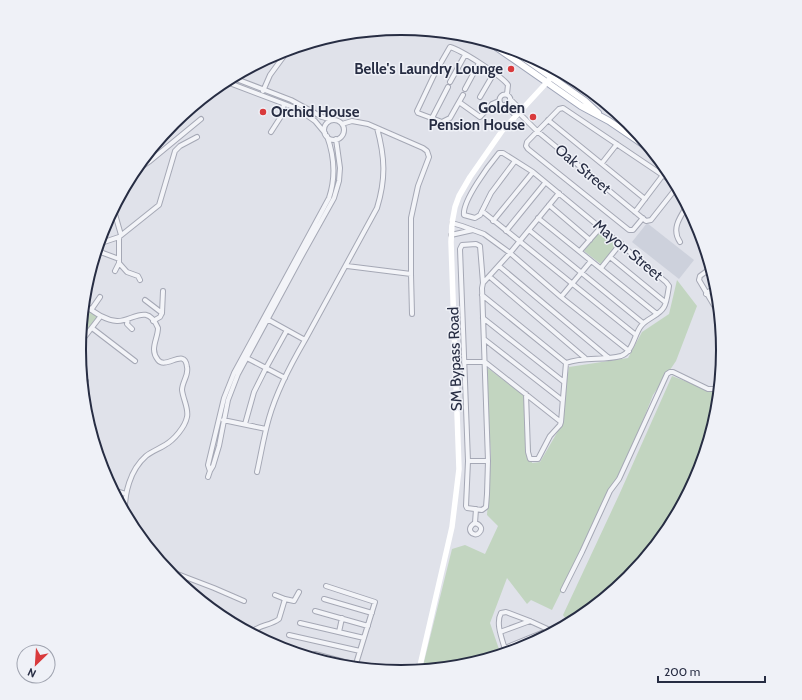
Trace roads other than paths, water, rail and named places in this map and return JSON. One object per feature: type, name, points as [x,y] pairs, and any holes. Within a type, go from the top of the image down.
[{"type":"main road","points":[[509,54],[550,80]]},
{"type":"main road","points":[[526,61],[581,106],[609,121],[635,139]]},
{"type":"street","points":[[463,95],[448,120],[442,122],[418,113],[417,111],[435,73],[450,47],[479,63],[508,85],[507,94],[519,113]]},
{"type":"street","points":[[450,82],[465,54]]},
{"type":"street","points":[[261,96],[270,75],[282,58]]},
{"type":"street","points":[[465,89],[479,63]]},
{"type":"street","points":[[480,97],[494,73]]},
{"type":"street","points":[[232,84],[298,109],[319,124],[326,135],[336,139],[340,138],[343,134],[344,128],[338,121],[322,117],[295,102],[239,80]]},
{"type":"street","name":"SM Bypass Road","points":[[420,664],[452,527],[459,469],[451,235],[455,207],[464,186],[496,138],[550,80]]},
{"type":"street","points":[[432,118],[448,87]]},
{"type":"street","points":[[500,101],[501,95],[507,94]]},
{"type":"street","points":[[505,105],[509,103],[510,99]]},
{"type":"street","points":[[500,101],[519,113]]},
{"type":"street","points":[[477,122],[492,104],[500,101]]},
{"type":"street","points":[[459,102],[480,117]]},
{"type":"street","points":[[271,132],[280,118],[284,104]]},
{"type":"street","points":[[636,212],[663,175],[563,108],[559,109],[527,142],[526,146],[528,149],[629,230],[633,230],[643,218]]},
{"type":"street","name":"Oak Street","points":[[519,113],[537,131],[648,222],[673,191]]},
{"type":"street","points":[[148,163],[201,119]]},
{"type":"street","points":[[266,318],[329,198],[335,168],[334,158],[325,128],[326,124],[332,120]]},
{"type":"street","points":[[548,120],[645,199]]},
{"type":"street","points":[[342,124],[348,122],[358,122],[377,128],[427,150],[429,157],[417,191],[411,218],[410,274],[412,314]]},
{"type":"street","points":[[257,472],[266,429],[274,404],[285,378],[347,266],[377,208],[384,175],[383,154],[377,128]]},
{"type":"street","points":[[106,241],[120,236],[159,206],[175,151],[180,146],[197,137]]},
{"type":"street","points":[[210,471],[208,465],[218,419],[230,387],[244,357],[334,198],[339,181],[340,168],[336,139]]},
{"type":"street","points":[[602,163],[617,144]]},
{"type":"street","name":"Mayon Street","points":[[482,211],[478,217],[464,215],[464,210],[475,186],[499,153],[503,153],[533,172],[544,183],[559,193],[601,227],[668,284],[669,288],[665,306],[657,314],[643,323],[629,351]]},
{"type":"street","points":[[515,162],[492,193],[482,211],[636,335]]},
{"type":"street","points":[[493,221],[533,172]]},
{"type":"street","points":[[506,231],[544,183]]},
{"type":"street","points":[[483,283],[500,266],[559,193]]},
{"type":"street","points":[[549,205],[590,240]]},
{"type":"street","points":[[680,242],[675,232],[679,219],[684,211]]},
{"type":"street","points":[[115,271],[119,261],[120,236],[116,216]]},
{"type":"street","points":[[538,218],[657,314]]},
{"type":"street","points":[[452,223],[484,234],[510,253],[629,351],[622,355],[610,358],[585,358],[566,363]]},
{"type":"street","points":[[580,251],[601,227]]},
{"type":"street","points":[[451,235],[474,230]]},
{"type":"street","points":[[529,230],[643,323]]},
{"type":"street","points":[[476,244],[480,246],[483,283],[482,295],[488,461],[486,507],[482,510],[466,507],[468,461],[460,249],[462,245],[476,244]]},
{"type":"street","points":[[601,268],[621,244]]},
{"type":"street","points":[[102,252],[119,261],[127,272],[138,276],[140,280]]},
{"type":"street","points":[[610,257],[665,302]]},
{"type":"street","points":[[561,296],[591,261]]},
{"type":"street","points":[[347,266],[410,274]]},
{"type":"street","points":[[500,266],[610,358]]},
{"type":"street","points":[[706,272],[699,278],[706,294],[712,303]]},
{"type":"street","points":[[490,277],[585,358]]},
{"type":"street","points":[[153,321],[160,317],[162,313],[163,291]]},
{"type":"street","points":[[706,294],[710,291]]},
{"type":"street","points":[[482,295],[566,363]]},
{"type":"street","points":[[100,297],[91,310],[100,317],[117,321],[140,315],[148,317],[158,328],[153,348],[157,359],[165,363],[179,358],[184,359],[187,365],[182,392],[188,416],[182,427],[172,439],[142,460],[132,476],[126,494],[126,503]]},
{"type":"street","points":[[145,300],[162,313]]},
{"type":"street","points":[[87,335],[100,317]]},
{"type":"street","points":[[266,318],[305,340]]},
{"type":"street","points":[[483,318],[564,382]]},
{"type":"street","points":[[128,319],[127,324],[132,329]]},
{"type":"street","points":[[92,328],[135,361]]},
{"type":"street","points":[[245,424],[254,392],[287,330]]},
{"type":"street","points":[[484,339],[562,400]]},
{"type":"street","points":[[244,357],[285,378]]},
{"type":"street","points":[[464,362],[485,362],[561,422]]},
{"type":"street","points":[[526,394],[527,439],[530,459],[538,459],[550,436],[561,422],[566,363]]},
{"type":"street","points":[[563,590],[610,491],[619,480],[667,374],[673,372],[708,389],[713,389]]},
{"type":"street","points":[[208,477],[213,466],[230,387]]},
{"type":"street","points":[[218,419],[266,429]]},
{"type":"street","points":[[468,461],[488,461]]},
{"type":"street","points":[[120,492],[126,494]]},
{"type":"street","points":[[474,523],[476,509]]},
{"type":"street","points":[[180,575],[244,601]]},
{"type":"street","points":[[326,586],[374,601],[375,603],[357,662]]},
{"type":"street","points":[[276,595],[294,601],[299,592]]},
{"type":"street","points":[[255,630],[271,624],[279,619],[285,599]]},
{"type":"street","points":[[324,599],[372,613]]},
{"type":"street","points":[[315,611],[368,626]]},
{"type":"street","points":[[505,647],[500,632],[499,620],[501,612],[506,612],[547,629]]},
{"type":"street","points":[[339,632],[342,618]]},
{"type":"street","points":[[500,632],[530,621]]},
{"type":"street","points":[[300,623],[364,638]]},
{"type":"street","points":[[289,635],[360,651]]},
{"type":"place","name":"Belle's Laundry Lounge","points":[[511,69]]},
{"type":"place","name":"Orchid House","points":[[263,112]]},
{"type":"place","name":"Golden Pension House","points":[[533,117]]}]
